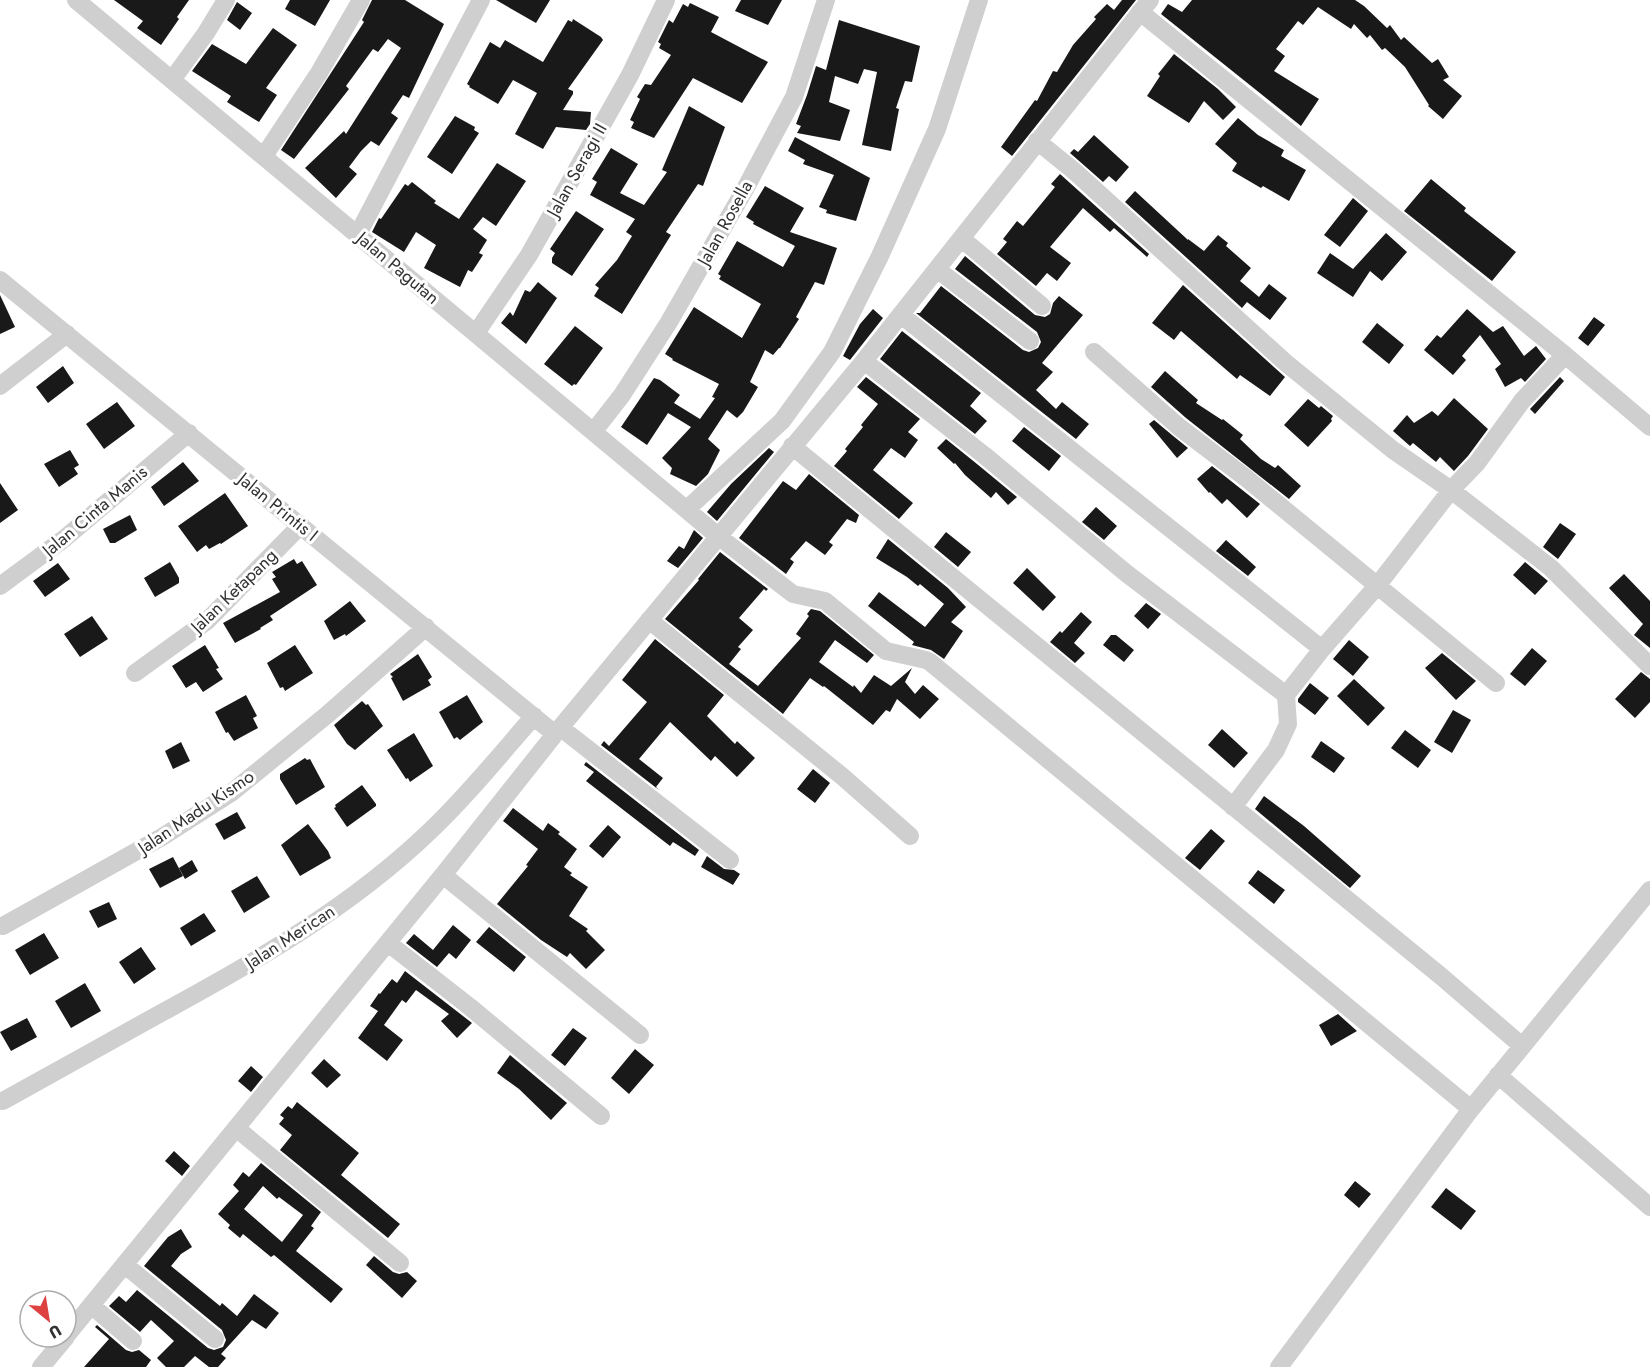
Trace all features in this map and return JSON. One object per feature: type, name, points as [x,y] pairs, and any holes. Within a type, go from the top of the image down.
[{"type":"street","points":[[172,80],[206,33],[226,0]]},
{"type":"street","points":[[264,156],[319,73],[361,0]]},
{"type":"street","points":[[358,234],[481,0]]},
{"type":"street","name":"Jalan Seragi II","points":[[476,333],[529,255],[630,75],[666,0]]},
{"type":"street","name":"Jalan Rosella","points":[[594,431],[622,395],[669,322],[744,191],[794,97],[826,0]]},
{"type":"street","points":[[687,509],[782,421],[832,352],[880,256],[937,129],[980,0]]},
{"type":"street","name":"Jalan Pagutan","points":[[81,1],[172,80],[718,536],[793,594],[825,601],[886,651],[928,661],[1471,1109]]},
{"type":"street","points":[[78,1322],[558,731],[938,270],[1036,141],[1145,6],[1650,427]]},
{"type":"street","points":[[1036,141],[1073,170],[1286,363],[1393,450],[1451,490],[1551,568],[1650,666]]},
{"type":"street","points":[[962,239],[1041,306]]},
{"type":"street","points":[[938,270],[1030,341]]},
{"type":"street","name":"Jalan Printis I","points":[[0,280],[534,716],[558,731],[730,860]]},
{"type":"street","points":[[901,315],[1322,650]]},
{"type":"street","points":[[0,386],[67,334]]},
{"type":"street","points":[[1094,352],[1179,427],[1246,478],[1496,683]]},
{"type":"street","points":[[1233,807],[1276,750],[1288,724],[1286,695],[1377,586],[1451,490],[1477,463],[1522,401],[1564,355]]},
{"type":"street","points":[[864,361],[984,455],[1126,573],[1286,695]]},
{"type":"street","name":"Jalan Cinta Manis","points":[[0,586],[65,538],[189,433]]},
{"type":"street","points":[[792,446],[968,587],[1442,977],[1522,1046]]},
{"type":"street","name":"Jalan Ketapang","points":[[135,673],[207,621],[301,525]]},
{"type":"street","points":[[649,620],[843,777],[910,836]]},
{"type":"street","name":"Jalan Madu Kismo","points":[[3,926],[162,837],[231,793],[328,714],[426,627]]},
{"type":"street","name":"Jalan Merican","points":[[3,1101],[229,976],[327,915],[430,831],[478,781],[534,716]]},
{"type":"street","points":[[443,875],[640,1035]]},
{"type":"street","points":[[1291,1363],[1471,1109],[1650,890]]},
{"type":"street","points":[[388,943],[470,1007],[601,1116]]},
{"type":"street","points":[[1498,1075],[1650,1207]]},
{"type":"street","points":[[236,1128],[400,1263]]},
{"type":"street","points":[[125,1265],[215,1339]]},
{"type":"street","points":[[91,1305],[133,1341]]},
{"type":"street","points":[[41,1367],[56,1349]]},
{"type":"building","points":[[114,0],[189,0],[161,45],[137,28],[143,21]]},
{"type":"building","points":[[290,0],[330,0],[315,26],[285,9]]},
{"type":"building","points":[[372,0],[405,0],[444,24],[409,98],[403,95],[391,113],[398,118],[379,146],[371,141],[361,151],[349,167],[357,174],[336,198],[305,168],[344,131],[346,134],[401,48],[388,39],[378,52],[373,49],[346,86],[349,89],[294,159],[281,150],[364,22],[362,20]]},
{"type":"building","points":[[496,0],[550,0],[536,23]]},
{"type":"building","points":[[741,0],[782,0],[768,25],[735,11]]},
{"type":"building","points":[[1122,0],[1136,0],[1012,156],[1001,147],[1035,100],[1037,101],[1053,71],[1057,72],[1073,45],[1096,19],[1094,17],[1107,4],[1114,10]]},
{"type":"building","points":[[1192,0],[1355,0],[1387,28],[1390,25],[1401,40],[1404,37],[1432,63],[1438,59],[1449,77],[1443,80],[1462,96],[1443,119],[1428,106],[1405,67],[1385,48],[1382,50],[1370,35],[1367,38],[1354,24],[1351,29],[1318,7],[1303,25],[1298,21],[1276,49],[1285,56],[1274,71],[1319,99],[1301,126],[1161,14],[1168,4],[1182,12]]},
{"type":"building","points":[[237,2],[252,13],[240,30],[227,20]]},
{"type":"building","points":[[690,3],[719,17],[711,32],[768,62],[742,103],[693,78],[654,138],[631,128],[634,122],[630,120],[640,99],[637,97],[645,84],[651,85],[671,55],[659,48],[661,44],[658,42],[669,20],[673,23],[683,4],[688,7]]},
{"type":"building","points":[[573,19],[603,40],[568,89],[573,91],[573,94],[563,110],[591,112],[590,124],[586,130],[556,127],[543,149],[515,134],[537,93],[513,80],[498,104],[467,84],[490,42],[500,48],[505,40],[543,62],[568,20],[572,22]]},
{"type":"building","points":[[839,20],[920,46],[912,82],[905,81],[896,108],[899,109],[891,151],[862,145],[877,72],[864,69],[858,84],[835,76],[829,102],[850,110],[840,141],[797,133],[801,126],[796,124],[816,66],[826,70]]},
{"type":"building","points":[[273,28],[297,45],[266,88],[277,95],[259,122],[227,102],[231,96],[192,71],[212,44],[246,64]]},
{"type":"building","points":[[1174,54],[1218,89],[1236,107],[1223,120],[1204,101],[1189,123],[1147,96],[1160,76],[1158,74]]},
{"type":"building","points":[[689,106],[725,127],[703,186],[698,184],[666,232],[671,235],[622,314],[594,296],[599,288],[595,285],[617,260],[632,236],[626,232],[635,219],[590,195],[597,182],[592,179],[611,148],[638,164],[620,193],[644,205],[667,172],[662,170]]},
{"type":"building","points":[[455,116],[475,127],[474,130],[479,133],[452,174],[427,157]]},
{"type":"building","points":[[1238,118],[1258,135],[1284,150],[1281,156],[1306,170],[1289,201],[1232,171],[1237,163],[1215,144]]},
{"type":"building","points":[[1094,135],[1129,167],[1116,182],[1109,176],[1103,182],[1070,153],[1074,149],[1078,152]]},
{"type":"building","points":[[795,137],[870,178],[856,221],[826,213],[827,210],[819,207],[834,175],[803,164],[805,160],[788,151]]},
{"type":"building","points":[[497,163],[526,181],[496,226],[483,217],[473,229],[487,240],[479,253],[483,255],[472,272],[468,270],[460,287],[424,268],[436,245],[416,232],[404,252],[372,232],[379,218],[381,219],[405,184],[408,186],[412,182],[436,201],[434,203],[459,219]]},
{"type":"building","points":[[1060,174],[1149,254],[1147,257],[1114,228],[1110,232],[1083,208],[1050,247],[1071,263],[1057,281],[1047,273],[1036,286],[997,254],[1007,242],[1003,239],[1017,221],[1023,226],[1055,187],[1051,184]]},
{"type":"building","points":[[1431,179],[1466,208],[1464,211],[1516,252],[1492,281],[1404,211]]},
{"type":"building","points":[[765,186],[804,208],[790,232],[837,248],[824,285],[815,282],[796,317],[799,319],[780,348],[773,355],[765,350],[750,382],[758,387],[743,412],[737,418],[727,410],[708,439],[720,450],[708,474],[696,486],[670,474],[672,468],[662,458],[691,427],[668,413],[647,445],[621,427],[654,378],[680,395],[674,403],[700,419],[715,398],[712,397],[719,384],[672,360],[665,354],[694,307],[742,338],[761,304],[719,279],[721,276],[718,274],[737,241],[783,267],[795,246],[753,224],[754,222],[746,217]]},
{"type":"building","points":[[1135,191],[1188,240],[1204,251],[1218,235],[1228,243],[1226,246],[1251,268],[1240,281],[1259,297],[1269,284],[1287,298],[1270,320],[1247,302],[1242,308],[1125,202]]},
{"type":"building","points":[[1353,198],[1368,211],[1340,247],[1324,235]]},
{"type":"building","points":[[576,211],[604,229],[572,276],[552,263],[555,253],[550,249]]},
{"type":"building","points":[[1386,233],[1407,252],[1382,281],[1370,271],[1353,297],[1317,273],[1330,253],[1353,269]]},
{"type":"building","points":[[965,256],[1035,315],[1045,317],[1050,314],[1053,303],[1059,296],[1083,315],[1042,363],[1053,372],[1036,390],[1056,409],[1062,402],[1089,424],[1076,439],[916,313],[920,313],[941,286],[1023,350],[1029,352],[1038,348],[1041,342],[1037,332],[955,269]]},
{"type":"building","points":[[538,282],[557,298],[526,344],[501,323],[510,312],[513,316],[525,290],[530,292]]},
{"type":"building","points":[[1183,285],[1285,377],[1270,396],[1240,375],[1237,379],[1181,331],[1174,340],[1152,323]]},
{"type":"building","points":[[0,295],[15,327],[0,334]]},
{"type":"building","points":[[873,309],[883,318],[850,360],[843,356],[860,324]]},
{"type":"building","points":[[1467,309],[1493,332],[1503,326],[1524,356],[1536,346],[1546,359],[1525,382],[1521,378],[1505,387],[1495,369],[1501,364],[1480,335],[1462,356],[1466,360],[1453,375],[1424,350],[1437,335],[1441,338]]},
{"type":"building","points":[[1594,317],[1605,325],[1588,346],[1578,338]]},
{"type":"building","points":[[1377,323],[1404,345],[1389,364],[1362,342]]},
{"type":"building","points":[[575,326],[603,348],[576,385],[572,386],[544,364]]},
{"type":"building","points":[[902,331],[981,393],[970,406],[987,421],[975,434],[880,359]]},
{"type":"building","points":[[63,366],[74,383],[48,403],[36,387]]},
{"type":"building","points":[[1165,371],[1198,400],[1196,403],[1223,419],[1243,435],[1240,439],[1261,459],[1275,468],[1278,465],[1301,486],[1289,499],[1186,418],[1151,387]]},
{"type":"building","points":[[866,377],[920,419],[908,432],[918,440],[905,458],[891,448],[873,470],[913,503],[899,519],[834,466],[847,451],[845,449],[878,404],[857,387]]},
{"type":"building","points":[[1560,377],[1564,381],[1535,414],[1530,409]]},
{"type":"building","points":[[1454,398],[1488,429],[1454,471],[1440,457],[1436,462],[1413,443],[1410,446],[1393,431],[1407,415],[1414,423],[1432,411],[1438,416]]},
{"type":"building","points":[[1308,399],[1333,416],[1332,421],[1308,447],[1284,425]]},
{"type":"building","points":[[117,402],[135,426],[104,449],[86,424]]},
{"type":"building","points":[[1154,420],[1188,448],[1177,458],[1149,424]]},
{"type":"building","points":[[1024,427],[1061,456],[1049,471],[1012,441]]},
{"type":"building","points":[[946,439],[1017,497],[1008,505],[996,492],[991,498],[937,448]]},
{"type":"building","points":[[769,448],[774,452],[717,521],[707,512],[731,484]]},
{"type":"building","points":[[70,450],[79,465],[74,468],[78,474],[59,487],[44,464]]},
{"type":"building","points":[[183,462],[199,481],[164,506],[151,487]]},
{"type":"building","points":[[1212,466],[1260,504],[1247,518],[1227,499],[1222,504],[1197,479]]},
{"type":"building","points":[[809,474],[859,515],[856,523],[847,519],[829,542],[833,545],[825,555],[806,541],[790,559],[794,562],[786,574],[739,538],[783,481],[796,490]]},
{"type":"building","points":[[0,483],[18,510],[0,523]]},
{"type":"building","points":[[225,493],[248,526],[221,544],[209,549],[206,545],[197,552],[178,526]]},
{"type":"building","points":[[1096,507],[1117,526],[1104,540],[1082,522]]},
{"type":"building","points":[[130,515],[137,530],[115,543],[110,543],[103,529]]},
{"type":"building","points":[[1560,523],[1576,534],[1558,559],[1543,547]]},
{"type":"building","points":[[694,530],[703,538],[678,568],[667,561],[679,546],[684,549]]},
{"type":"building","points":[[946,532],[971,552],[958,567],[934,547]]},
{"type":"building","points":[[888,539],[948,588],[966,607],[951,622],[963,631],[944,659],[931,650],[912,645],[914,642],[868,606],[879,592],[925,627],[944,604],[920,584],[918,586],[876,558]]},
{"type":"building","points":[[1226,540],[1256,567],[1248,576],[1216,551]]},
{"type":"building","points":[[720,552],[768,589],[766,591],[764,589],[739,618],[753,630],[738,647],[741,649],[729,664],[758,686],[801,638],[796,634],[809,616],[807,614],[811,609],[820,611],[874,655],[867,663],[835,640],[819,662],[853,687],[854,685],[861,693],[874,675],[891,686],[912,668],[905,682],[915,694],[923,685],[939,699],[920,719],[897,699],[890,712],[886,710],[873,725],[824,686],[810,678],[783,714],[665,619]]},
{"type":"building","points":[[294,559],[297,564],[302,561],[317,585],[270,616],[273,620],[261,629],[235,643],[223,623],[280,592],[272,579],[276,577],[272,572]]},
{"type":"building","points":[[170,562],[179,578],[179,583],[155,597],[144,578]]},
{"type":"building","points":[[1525,562],[1548,581],[1535,595],[1513,575]]},
{"type":"building","points":[[58,563],[70,579],[45,597],[33,581]]},
{"type":"building","points":[[1027,568],[1056,597],[1043,611],[1013,583]]},
{"type":"building","points":[[1624,574],[1650,601],[1650,648],[1634,635],[1643,624],[1609,588]]},
{"type":"building","points":[[350,601],[366,621],[346,636],[345,634],[334,640],[324,621]]},
{"type":"building","points":[[1146,603],[1161,614],[1148,629],[1134,616]]},
{"type":"building","points":[[1081,612],[1092,622],[1074,643],[1085,653],[1075,663],[1050,642],[1060,631],[1062,633]]},
{"type":"building","points":[[92,616],[108,639],[80,657],[64,634]]},
{"type":"building","points":[[1111,635],[1116,635],[1134,650],[1124,662],[1103,645]]},
{"type":"building","points":[[655,639],[724,695],[707,716],[735,744],[737,741],[755,758],[737,777],[715,756],[711,761],[670,722],[639,759],[663,778],[656,787],[659,790],[601,745],[604,741],[609,746],[647,702],[622,680]]},
{"type":"building","points":[[1349,640],[1369,657],[1353,676],[1333,659]]},
{"type":"building","points":[[205,645],[223,679],[203,692],[196,682],[186,688],[172,666]]},
{"type":"building","points":[[295,645],[313,673],[285,691],[283,687],[280,688],[267,663]]},
{"type":"building","points":[[1532,648],[1547,661],[1525,686],[1510,674]]},
{"type":"building","points":[[1442,653],[1476,681],[1456,700],[1425,668]]},
{"type":"building","points":[[418,654],[432,677],[428,680],[431,685],[403,701],[390,674]]},
{"type":"building","points":[[1641,672],[1650,679],[1650,702],[1635,718],[1615,699]]},
{"type":"building","points":[[1354,679],[1385,708],[1368,726],[1337,696]]},
{"type":"building","points":[[1310,683],[1329,698],[1315,715],[1298,702]]},
{"type":"building","points":[[246,695],[257,716],[253,718],[258,728],[234,741],[228,732],[226,733],[215,712]]},
{"type":"building","points":[[467,695],[483,722],[460,740],[457,737],[454,739],[439,712]]},
{"type":"building","points":[[362,701],[368,704],[383,726],[355,750],[347,744],[334,725]]},
{"type":"building","points":[[1453,710],[1471,720],[1452,753],[1434,742]]},
{"type":"building","points":[[1222,729],[1248,753],[1234,768],[1208,745]]},
{"type":"building","points":[[1405,730],[1431,750],[1418,768],[1391,748]]},
{"type":"building","points":[[414,733],[433,766],[410,782],[387,750]]},
{"type":"building","points":[[1321,741],[1345,758],[1334,773],[1311,757]]},
{"type":"building","points":[[181,742],[190,761],[173,769],[165,751]]},
{"type":"building","points":[[305,758],[310,759],[325,787],[296,805],[280,779],[280,774]]},
{"type":"building","points":[[586,762],[699,850],[695,856],[673,842],[670,846],[586,781],[594,772],[584,765]]},
{"type":"building","points":[[813,769],[830,783],[815,803],[797,789]]},
{"type":"building","points":[[362,785],[376,806],[347,827],[334,808],[335,805]]},
{"type":"building","points":[[1264,796],[1304,826],[1361,876],[1350,888],[1255,809]]},
{"type":"building","points":[[513,808],[543,831],[548,823],[577,849],[564,867],[572,873],[570,875],[588,887],[569,916],[588,929],[586,931],[605,950],[586,969],[570,953],[567,957],[541,940],[497,904],[528,866],[526,865],[538,849],[503,821]]},
{"type":"building","points":[[237,812],[246,828],[224,840],[215,824]]},
{"type":"building","points":[[308,824],[331,858],[300,876],[281,845]]},
{"type":"building","points":[[608,825],[621,837],[603,858],[589,846]]},
{"type":"building","points":[[1211,829],[1225,841],[1200,870],[1185,858]]},
{"type":"building","points":[[707,856],[724,869],[734,870],[740,874],[733,885],[701,867]]},
{"type":"building","points":[[173,857],[183,876],[160,888],[149,869]]},
{"type":"building","points":[[192,860],[198,871],[185,879],[179,868]]},
{"type":"building","points":[[1258,870],[1285,890],[1274,904],[1248,883]]},
{"type":"building","points":[[257,876],[270,897],[244,913],[231,891]]},
{"type":"building","points":[[109,902],[117,919],[98,928],[89,911]]},
{"type":"building","points":[[204,913],[216,931],[191,946],[180,928]]},
{"type":"building","points":[[453,925],[471,940],[456,959],[449,953],[437,967],[406,943],[414,934],[433,950]]},
{"type":"building","points":[[489,927],[526,957],[514,972],[476,942]]},
{"type":"building","points":[[44,933],[59,958],[30,975],[15,950]]},
{"type":"building","points":[[141,947],[156,969],[134,984],[119,962]]},
{"type":"building","points":[[405,971],[472,1023],[457,1038],[441,1021],[449,1014],[416,990],[406,1003],[402,1000],[384,1025],[403,1040],[387,1061],[358,1038],[378,1011],[370,1006],[379,993],[392,979],[397,983]]},
{"type":"building","points":[[85,983],[101,1011],[71,1028],[55,1001]]},
{"type":"building","points":[[1338,1014],[1357,1031],[1331,1046],[1319,1025]]},
{"type":"building","points":[[27,1018],[37,1037],[11,1051],[0,1032]]},
{"type":"building","points":[[573,1028],[587,1038],[565,1066],[551,1055]]},
{"type":"building","points":[[635,1049],[654,1065],[629,1094],[611,1078]]},
{"type":"building","points":[[510,1055],[567,1103],[551,1120],[519,1089],[497,1073]]},
{"type":"building","points":[[324,1059],[341,1075],[327,1088],[311,1073]]},
{"type":"building","points":[[251,1066],[263,1077],[251,1092],[238,1081]]},
{"type":"building","points":[[297,1102],[359,1153],[341,1175],[400,1224],[388,1238],[280,1150],[292,1135],[279,1124],[284,1118],[280,1115],[288,1106],[292,1109]]},
{"type":"building","points":[[174,1151],[190,1166],[182,1176],[165,1161]]},
{"type":"building","points":[[261,1163],[321,1212],[311,1226],[314,1228],[296,1251],[343,1289],[331,1303],[274,1255],[271,1257],[243,1234],[240,1238],[228,1228],[230,1225],[218,1214],[239,1191],[233,1185],[243,1172],[249,1177]],"holes":[[[263,1186],[277,1199],[279,1197],[303,1215],[282,1242],[244,1209]]]},
{"type":"building","points":[[1355,1181],[1371,1194],[1359,1208],[1344,1195]]},
{"type":"building","points":[[1446,1188],[1476,1211],[1461,1230],[1431,1207]]},
{"type":"building","points":[[181,1229],[192,1247],[181,1254],[171,1266],[220,1306],[222,1303],[237,1316],[254,1294],[279,1313],[266,1329],[252,1320],[221,1354],[226,1358],[218,1367],[209,1367],[195,1356],[184,1367],[166,1367],[157,1358],[174,1341],[151,1320],[140,1332],[109,1306],[119,1296],[126,1302],[137,1290],[208,1348],[214,1350],[223,1347],[226,1340],[222,1330],[144,1266],[168,1237]]},
{"type":"building","points":[[374,1256],[393,1272],[399,1274],[407,1272],[417,1281],[402,1298],[366,1265]]},
{"type":"building","points":[[97,1325],[126,1350],[132,1352],[139,1350],[151,1360],[146,1367],[84,1367],[109,1339],[95,1327]]}]
